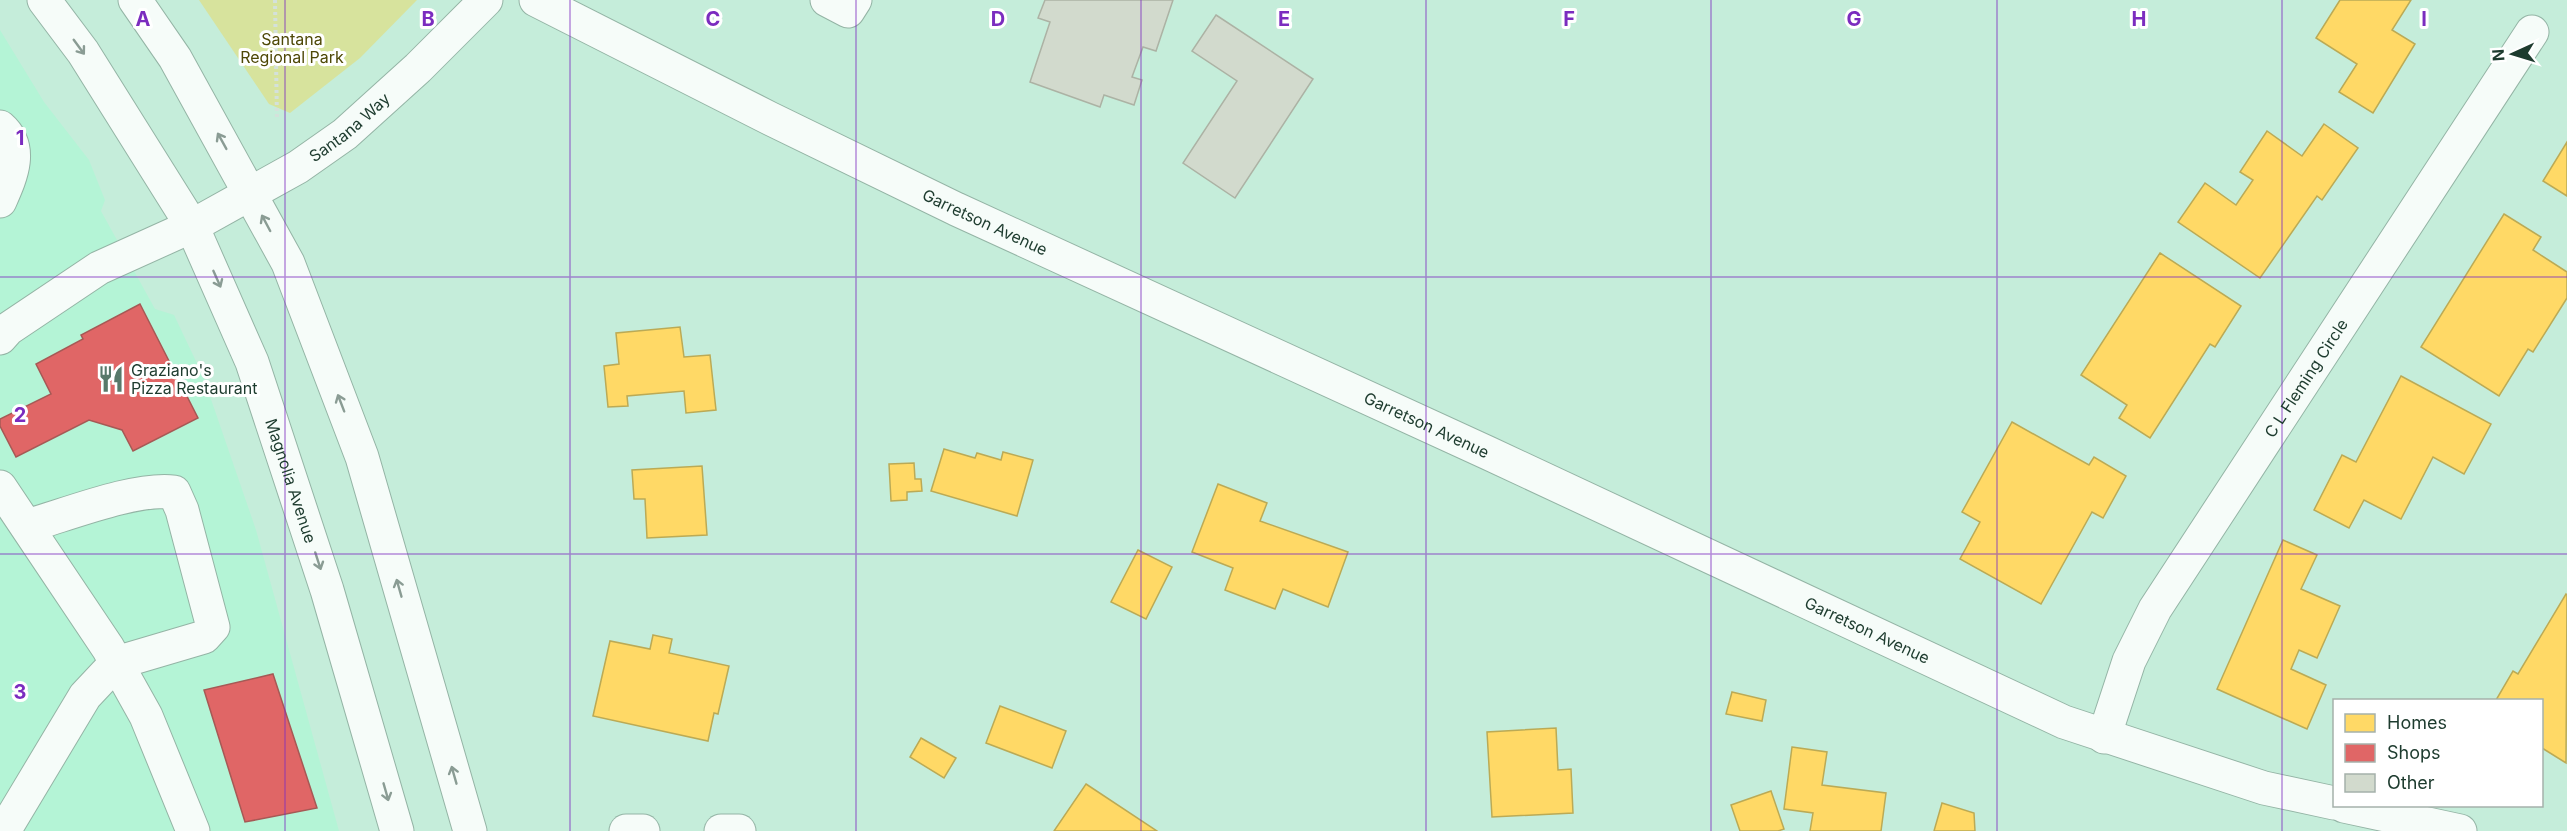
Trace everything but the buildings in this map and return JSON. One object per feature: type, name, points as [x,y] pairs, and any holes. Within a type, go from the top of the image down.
[{"type":"street","name":"Magnolia Avenue","points":[[44,0],[83,52],[192,226],[252,362],[327,590],[397,831]]},
{"type":"street","points":[[135,0],[175,58],[288,263],[362,458],[470,831]]},
{"type":"street","name":"Santana Way","points":[[0,338],[8,329],[99,268],[192,226],[298,167],[345,134],[418,68],[486,0]]},
{"type":"street","name":"Garretson Avenue","points":[[536,0],[769,118],[956,209],[1488,453],[2064,722],[2104,738],[2264,788],[2333,804]]},
{"type":"street","points":[[826,0],[848,10],[855,0]]},
{"type":"street","name":"C L Fleming Circle","points":[[2104,738],[2129,661],[2155,609],[2532,32]]},
{"type":"street","points":[[0,127],[7,133],[16,159],[0,201]]},
{"type":"street","points":[[0,487],[116,663],[146,716],[193,831]]},
{"type":"street","points":[[4,831],[85,696],[116,663],[204,637],[213,627],[182,510],[174,492],[163,490],[106,502],[27,526]]},
{"type":"street","points":[[2349,807],[2460,831]]},
{"type":"street","points":[[626,831],[643,831]]},
{"type":"street","points":[[721,831],[739,831]]},
{"type":"path","points":[[274,0],[277,120]]},
{"type":"shaded area","points":[[0,30],[44,102],[89,160],[105,200],[101,211],[155,309],[174,315],[203,376],[256,530],[339,831],[0,831]]},
{"type":"green space","name":"Santana Regional Park","points":[[199,0],[417,0],[360,58],[290,113],[269,104]]},
{"type":"place","name":"Graziano's Pizza Restaurant","points":[[111,379]]}]
